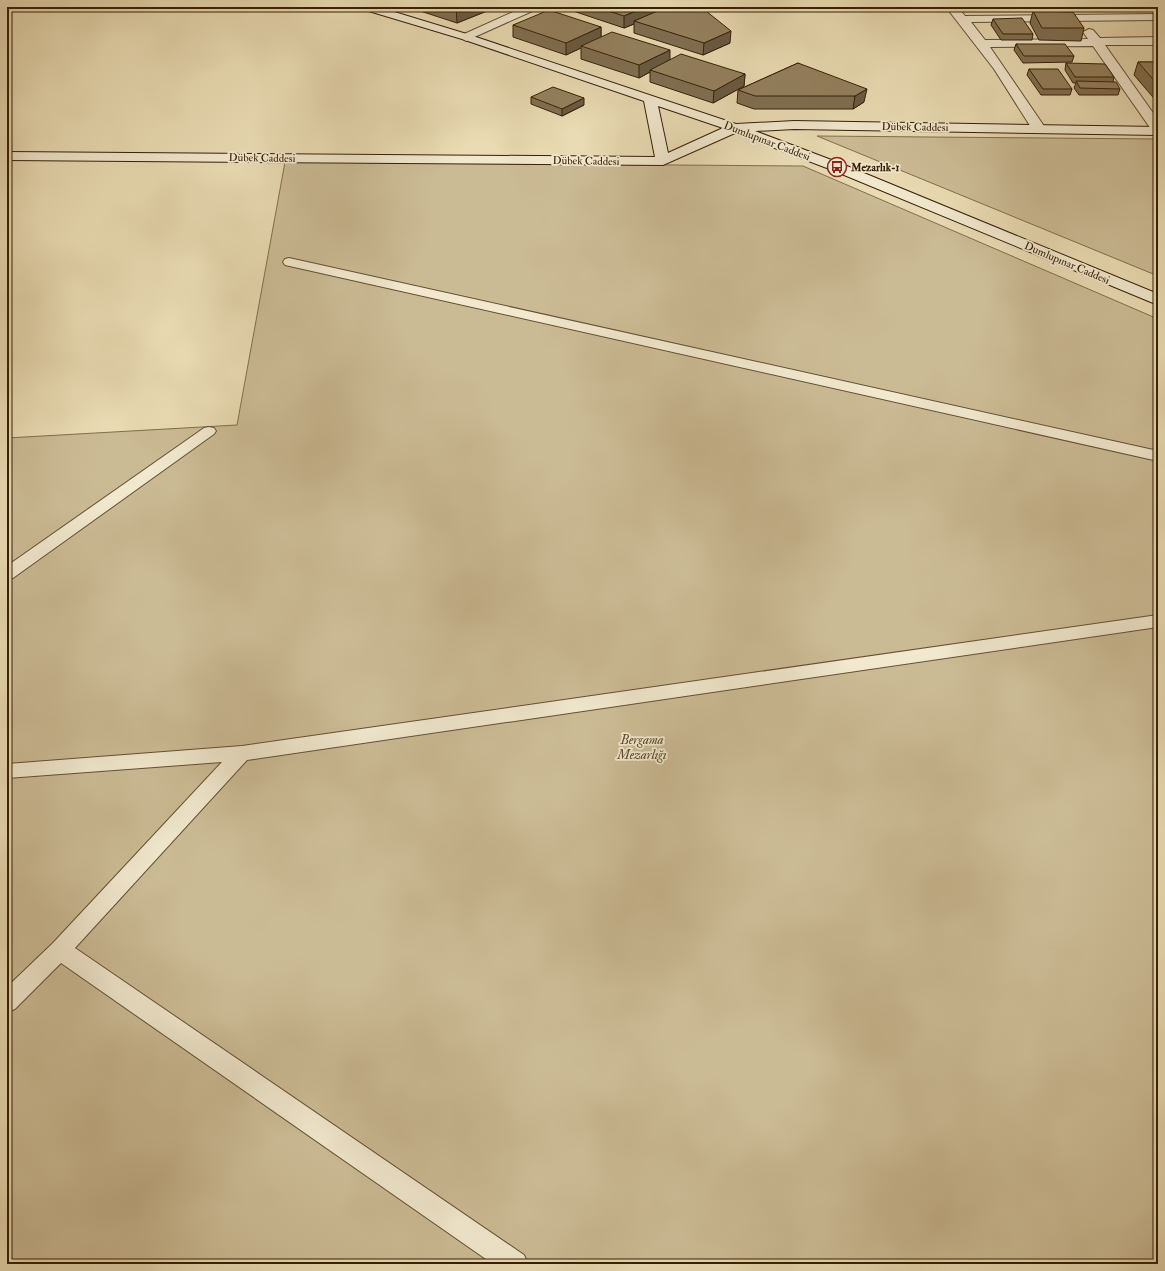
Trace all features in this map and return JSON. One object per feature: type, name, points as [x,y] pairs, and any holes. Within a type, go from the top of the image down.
[{"type":"street","name":"Dumlupınar Caddesi","points":[[366,7],[466,38],[735,128],[837,167],[1158,300]]},
{"type":"street","points":[[466,38],[533,7]]},
{"type":"street","points":[[952,7],[983,44],[1016,90],[1039,129]]},
{"type":"street","points":[[1077,18],[1096,41],[1158,130]]},
{"type":"street","points":[[962,19],[1158,18]]},
{"type":"street","points":[[983,44],[1158,41]]},
{"type":"street","points":[[650,99],[662,161]]},
{"type":"street","name":"Dübek Caddesi","points":[[7,156],[662,161],[735,128],[794,125],[1158,130]]},
{"type":"lane","points":[[289,262],[1158,456]]},
{"type":"lane","points":[[7,574],[209,431]]},
{"type":"lane","points":[[7,771],[242,753],[1158,621]]},
{"type":"lane","points":[[7,1002],[60,950],[242,753]]},
{"type":"lane","points":[[60,950],[515,1264]]},
{"type":"green space","points":[[817,136],[1158,139],[1158,276]]},
{"type":"green space","name":"Bergama Mezarlığı","points":[[285,162],[803,166],[1158,319],[1158,1264],[7,1264],[7,438],[237,425]]},
{"type":"building","points":[[596,7],[645,7],[624,16]]},
{"type":"building","points":[[667,7],[701,7],[731,31],[704,43],[634,21]]},
{"type":"building","points":[[549,10],[601,27],[566,43],[513,25]]},
{"type":"building","points":[[1033,11],[1073,12],[1084,28],[1042,28]]},
{"type":"building","points":[[1022,18],[1033,34],[1003,34],[993,19]]},
{"type":"building","points":[[612,32],[670,50],[639,65],[581,46]]},
{"type":"building","points":[[1016,44],[1065,44],[1074,56],[1024,56]]},
{"type":"building","points":[[681,54],[745,74],[714,91],[650,70]]},
{"type":"building","points":[[1138,62],[1158,62],[1158,85]]},
{"type":"building","points":[[798,63],[867,89],[855,96],[755,96],[738,90]]},
{"type":"building","points":[[1066,63],[1105,64],[1114,77],[1075,77]]},
{"type":"building","points":[[1029,69],[1058,69],[1072,89],[1043,89]]},
{"type":"building","points":[[1076,81],[1116,82],[1120,89],[1080,88]]},
{"type":"building","points":[[553,87],[584,98],[562,109],[531,97]]},
{"type":"place","name":"Mezarlık-1","points":[[837,167]]}]
